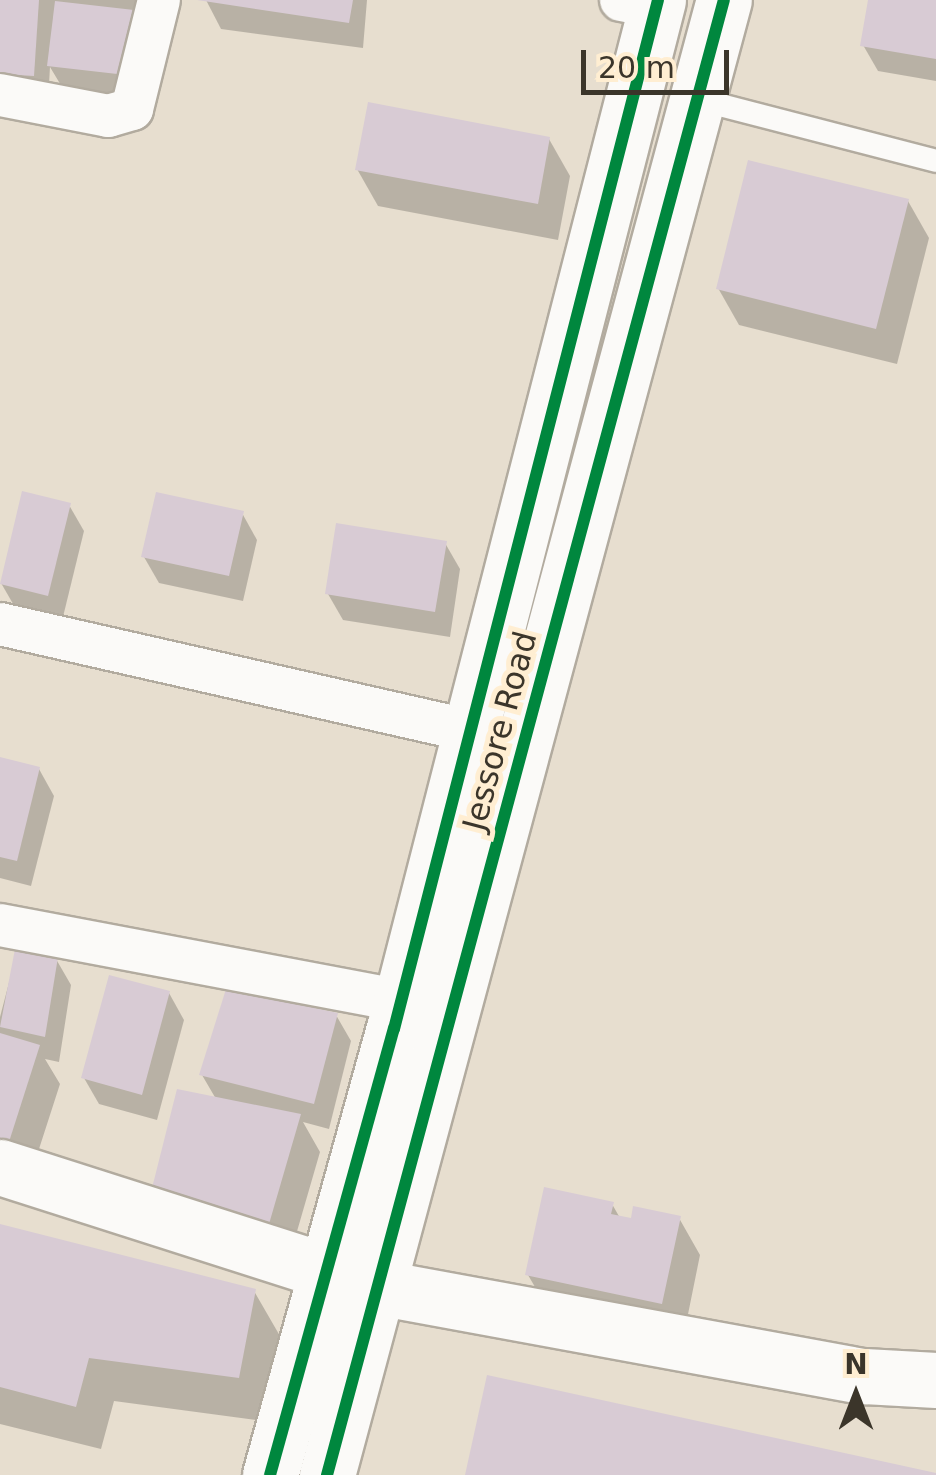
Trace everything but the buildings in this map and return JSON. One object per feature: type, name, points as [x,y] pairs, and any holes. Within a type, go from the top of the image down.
[{"type":"main road","name":"Jessore Road","points":[[270,1475],[352,1280],[724,0]]},
{"type":"main road","name":"Jessore Road","points":[[327,1475],[352,1280],[401,1001],[645,2]]},
{"type":"main road","points":[[0,1167],[352,1280],[864,1376],[936,1380]]},
{"type":"street","points":[[0,95],[108,116],[132,109],[160,0]]},
{"type":"street","points":[[0,624],[470,731]]},
{"type":"street","points":[[0,925],[401,1001]]},
{"type":"lane","points":[[698,99],[936,161]]},
{"type":"cycle path","points":[[270,1475],[394,1029],[658,0]]},
{"type":"cycle path","points":[[327,1475],[724,0]]}]
